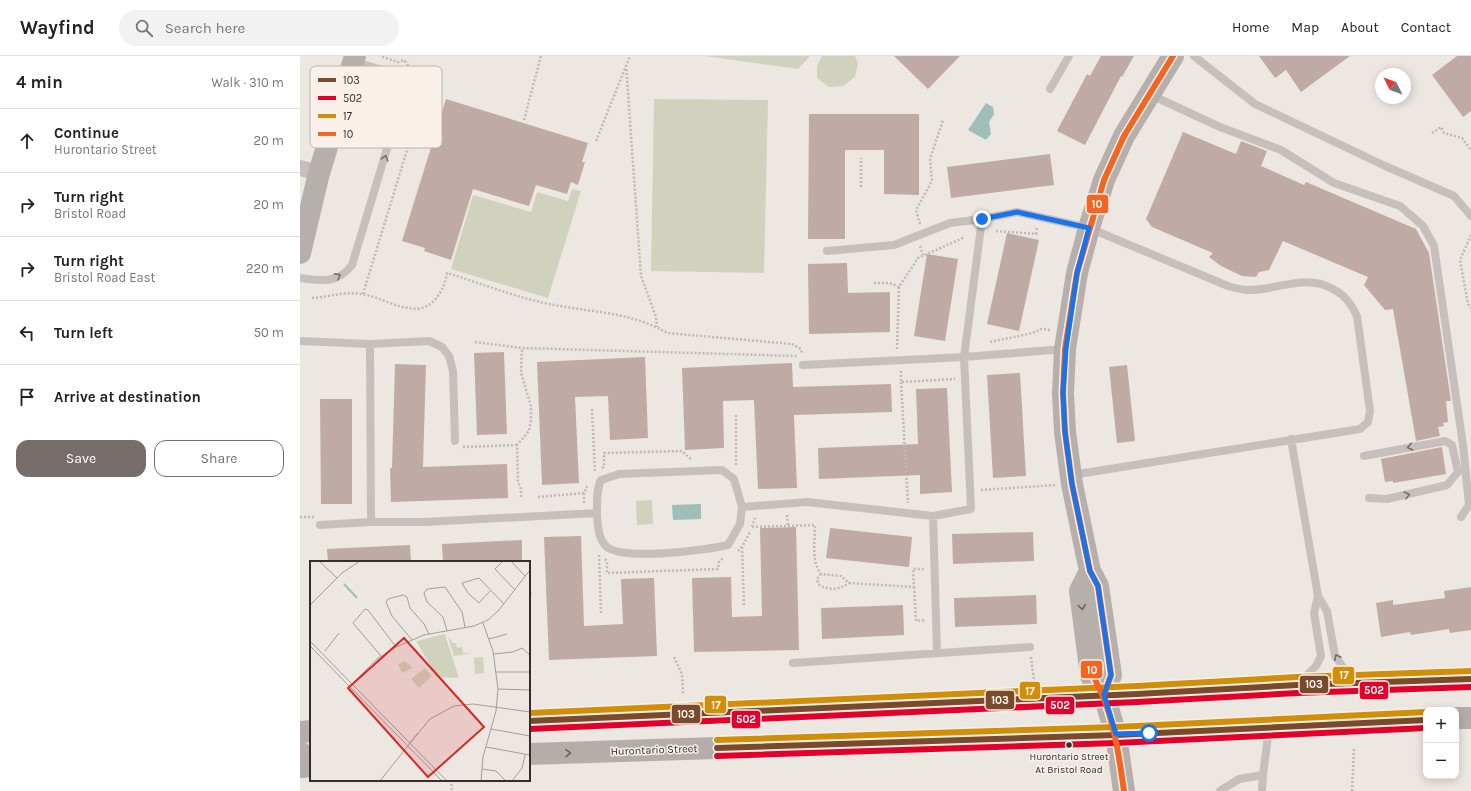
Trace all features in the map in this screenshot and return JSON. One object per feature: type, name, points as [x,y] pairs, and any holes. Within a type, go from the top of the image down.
[{"type":"main road","points":[[530,721],[1297,685],[1471,679]]},
{"type":"main road","points":[[1459,718],[1471,718]]},
{"type":"main road","name":"Hurontario Street","points":[[530,754],[1116,734],[1423,720]]},
{"type":"street","points":[[1124,791],[1116,734],[1104,695],[1091,676],[1080,591],[1090,571],[1071,479],[1065,432],[1063,393],[1067,340],[1077,273],[1104,180],[1124,136],[1148,94],[1173,56]]},
{"type":"street","points":[[300,253],[310,171],[319,148]]},
{"type":"lane","points":[[1050,89],[1069,56]]},
{"type":"lane","points":[[1194,56],[1255,104],[1383,165],[1454,196],[1471,216]]},
{"type":"lane","points":[[354,59],[372,66]]},
{"type":"lane","points":[[1148,94],[1220,127],[1281,150],[1334,182],[1400,206],[1423,226],[1434,246],[1462,438],[1469,505],[1461,517]]},
{"type":"lane","points":[[300,278],[330,281],[345,272],[352,265],[387,148]]},
{"type":"lane","points":[[827,251],[894,245],[950,223],[982,219],[1017,212],[1089,228],[1228,286],[1249,290],[1299,281],[1311,281],[1327,286],[1345,297],[1352,305],[1357,316],[1370,417],[1365,426],[1360,429],[1291,439],[1071,479]]},
{"type":"lane","points":[[742,507],[807,502],[933,516],[971,509],[964,357],[982,219]]},
{"type":"lane","points":[[803,364],[964,357],[1067,340]]},
{"type":"lane","points":[[300,341],[370,344],[429,341],[442,347],[449,356],[453,371],[455,438]]},
{"type":"lane","points":[[370,344],[371,522]]},
{"type":"lane","points":[[1291,439],[1318,596],[1327,611],[1335,656],[1343,667],[1365,683]]},
{"type":"lane","points":[[1364,456],[1445,441],[1452,445],[1458,472],[1447,485],[1387,500],[1369,498]]},
{"type":"lane","points":[[722,470],[734,479],[742,507],[740,524],[728,545],[709,550],[661,553],[618,553],[605,546],[598,529],[598,487],[601,480],[619,474],[722,470]]},
{"type":"lane","points":[[320,525],[371,522],[424,522],[597,513]]},
{"type":"lane","points":[[933,516],[936,653]]},
{"type":"lane","points":[[1297,685],[1316,666],[1320,656],[1314,613],[1318,596]]},
{"type":"lane","points":[[793,663],[1030,647]]},
{"type":"lane","points":[[1262,791],[1269,727]]},
{"type":"lane","points":[[1220,791],[1239,779],[1263,775]]},
{"type":"path","points":[[380,56],[398,62],[404,60],[409,66]]},
{"type":"path","points":[[524,120],[541,56]]},
{"type":"path","points":[[596,141],[630,56]]},
{"type":"path","points":[[626,65],[641,276],[656,317],[657,327]]},
{"type":"path","points":[[920,224],[916,210],[932,181],[930,159],[943,120]]},
{"type":"path","points":[[1432,133],[1441,127],[1444,133],[1462,138],[1471,150]]},
{"type":"path","points":[[363,294],[408,148]]},
{"type":"path","points":[[861,158],[861,187]]},
{"type":"path","points":[[996,231],[1036,234],[1038,223]]},
{"type":"path","points":[[1471,235],[1466,242],[1460,260],[1468,304],[1471,308]]},
{"type":"path","points":[[897,352],[899,287],[918,258],[965,237]]},
{"type":"path","points":[[920,245],[923,255]]},
{"type":"path","points":[[312,298],[332,296],[347,292],[363,294],[410,309],[421,308],[432,303],[440,295],[445,284],[447,273],[548,304],[635,319],[657,327],[667,333],[792,344],[801,349],[803,364]]},
{"type":"path","points":[[874,283],[890,283],[899,287]]},
{"type":"path","points":[[990,342],[1033,333],[1041,329],[1067,340]]},
{"type":"path","points":[[475,342],[522,348],[640,350],[662,353],[705,355],[802,356]]},
{"type":"path","points":[[521,498],[521,489],[518,482],[517,445],[529,432],[531,420],[531,406],[521,373],[522,348]]},
{"type":"path","points":[[901,371],[909,513]]},
{"type":"path","points":[[901,382],[966,379]]},
{"type":"path","points":[[592,409],[595,472]]},
{"type":"path","points":[[736,415],[736,466]]},
{"type":"path","points":[[455,438],[462,436],[463,447],[517,445]]},
{"type":"path","points":[[970,491],[1071,479]]},
{"type":"path","points":[[584,493],[584,506]]},
{"type":"path","points":[[787,515],[788,526]]},
{"type":"path","points":[[752,527],[815,525],[816,563],[821,574]]},
{"type":"path","points":[[742,547],[744,606]]},
{"type":"path","points":[[599,555],[601,614]]},
{"type":"path","points":[[935,569],[913,569],[916,621],[936,620]]},
{"type":"path","points":[[821,574],[817,579],[818,584],[824,588],[838,589],[850,583],[914,587]]},
{"type":"path","points":[[821,574],[841,576],[850,583]]},
{"type":"path","points":[[1030,647],[1034,680]]},
{"type":"path","points":[[674,657],[682,674],[682,694]]},
{"type":"path","points":[[1352,791],[1354,748]]},
{"type":"path","points":[[451,781],[452,791]]},
{"type":"green space","points":[[704,56],[810,56],[798,69]]},
{"type":"green space","points":[[822,56],[855,56],[858,63],[855,77],[843,86],[829,87],[817,78],[817,66]]},
{"type":"green space","points":[[654,99],[768,100],[764,273],[651,271]]},
{"type":"green space","points":[[572,189],[581,191],[548,298],[451,269],[473,195],[531,212],[537,192],[568,201]]},
{"type":"green space","points":[[652,500],[653,524],[637,525],[636,501]]},
{"type":"water","points":[[986,103],[993,107],[994,114],[989,122],[991,134],[986,140],[968,130]]},
{"type":"water","points":[[701,504],[701,519],[673,520],[672,505]]},
{"type":"building","points":[[894,56],[960,56],[928,89]]},
{"type":"building","points":[[1101,56],[1134,56],[1122,77],[1121,76],[1085,145],[1057,131],[1087,74],[1090,76]]},
{"type":"building","points":[[1259,56],[1350,56],[1301,92],[1286,70],[1275,78]]},
{"type":"building","points":[[1457,56],[1471,56],[1471,111],[1463,117],[1432,75]]},
{"type":"building","points":[[446,99],[588,143],[582,162],[585,162],[578,185],[571,182],[567,194],[536,185],[529,206],[473,189],[451,260],[424,251],[425,248],[402,241],[431,148],[442,148],[442,112]]},
{"type":"building","points":[[809,114],[919,114],[919,195],[884,194],[884,150],[845,150],[845,239],[808,239]]},
{"type":"building","points":[[1183,132],[1236,154],[1241,141],[1267,151],[1261,166],[1304,185],[1306,182],[1416,229],[1429,253],[1451,401],[1446,401],[1448,422],[1443,423],[1444,426],[1438,427],[1440,436],[1416,441],[1393,309],[1385,310],[1364,285],[1368,277],[1283,241],[1269,270],[1259,272],[1256,277],[1242,276],[1221,266],[1209,257],[1213,253],[1152,227],[1146,219]]},
{"type":"building","points":[[1050,154],[1054,185],[951,198],[947,167]]},
{"type":"building","points":[[1007,233],[1039,240],[1019,331],[987,324]]},
{"type":"building","points":[[927,254],[958,259],[945,341],[914,336]]},
{"type":"building","points":[[847,263],[848,293],[890,292],[890,332],[809,334],[808,264]]},
{"type":"building","points":[[504,352],[507,434],[477,435],[474,353]]},
{"type":"building","points":[[645,357],[648,438],[610,440],[608,396],[575,397],[579,483],[542,485],[537,362]]},
{"type":"building","points":[[792,363],[793,387],[891,384],[892,412],[794,415],[797,488],[758,489],[754,400],[723,401],[724,448],[685,450],[682,368]]},
{"type":"building","points":[[395,364],[426,365],[423,467],[507,464],[508,498],[391,502],[390,468],[392,468]]},
{"type":"building","points":[[1127,365],[1135,441],[1117,443],[1109,367]]},
{"type":"building","points":[[1020,373],[1026,476],[993,478],[987,375]]},
{"type":"building","points":[[947,388],[952,492],[920,494],[920,475],[819,479],[818,448],[918,444],[916,389]]},
{"type":"building","points":[[320,399],[352,399],[352,504],[321,504]]},
{"type":"building","points":[[1442,447],[1446,474],[1393,483],[1393,481],[1385,482],[1381,459]]},
{"type":"building","points":[[796,527],[799,650],[694,652],[692,578],[731,577],[732,617],[762,616],[760,528]]},
{"type":"building","points":[[830,528],[912,537],[909,567],[826,558]]},
{"type":"building","points":[[1033,532],[1034,561],[953,564],[952,534]]},
{"type":"building","points":[[581,536],[584,626],[623,624],[621,579],[654,578],[657,656],[549,660],[544,537]]},
{"type":"building","points":[[522,540],[522,561],[443,561],[442,544]]},
{"type":"building","points":[[410,545],[411,561],[328,561],[327,549]]},
{"type":"building","points":[[1471,587],[1471,630],[1450,633],[1449,629],[1411,635],[1410,632],[1381,637],[1376,603],[1393,600],[1393,605],[1445,598],[1444,591]]},
{"type":"building","points":[[1036,595],[1037,624],[955,627],[954,598]]},
{"type":"building","points":[[903,605],[904,635],[822,639],[821,608]]},
{"type":"transit line","name":"10","points":[[1104,695],[1111,675],[1098,586],[1090,571],[1072,484],[1065,432],[1063,393],[1065,349],[1077,273],[1104,180],[1124,136],[1173,56]]},
{"type":"transit line","name":"10","points":[[1090,664],[1093,675],[1105,701],[1113,728],[1124,791]]},
{"type":"transit line","name":"17","points":[[530,713],[1137,686],[1297,677],[1471,671]]},
{"type":"transit line","name":"103","points":[[530,721],[1137,694],[1297,685],[1471,679]]},
{"type":"transit line","name":"502","points":[[530,729],[1137,702],[1297,693],[1471,687]]},
{"type":"transit line","name":"17","points":[[717,740],[1116,727],[1423,712]]},
{"type":"transit line","name":"103","points":[[717,748],[1116,735],[1423,720]]},
{"type":"transit line","name":"502","points":[[717,756],[1116,743],[1423,728]]},
{"type":"place","name":"Hurontario Street At Bristol Road","points":[[1069,745]]},
{"type":"route","points":[[982,219],[1017,212],[1089,228],[1077,273],[1066,349],[1063,393],[1065,432],[1072,484],[1090,571],[1098,586],[1111,675],[1104,695],[1116,734],[1149,733]]}]
